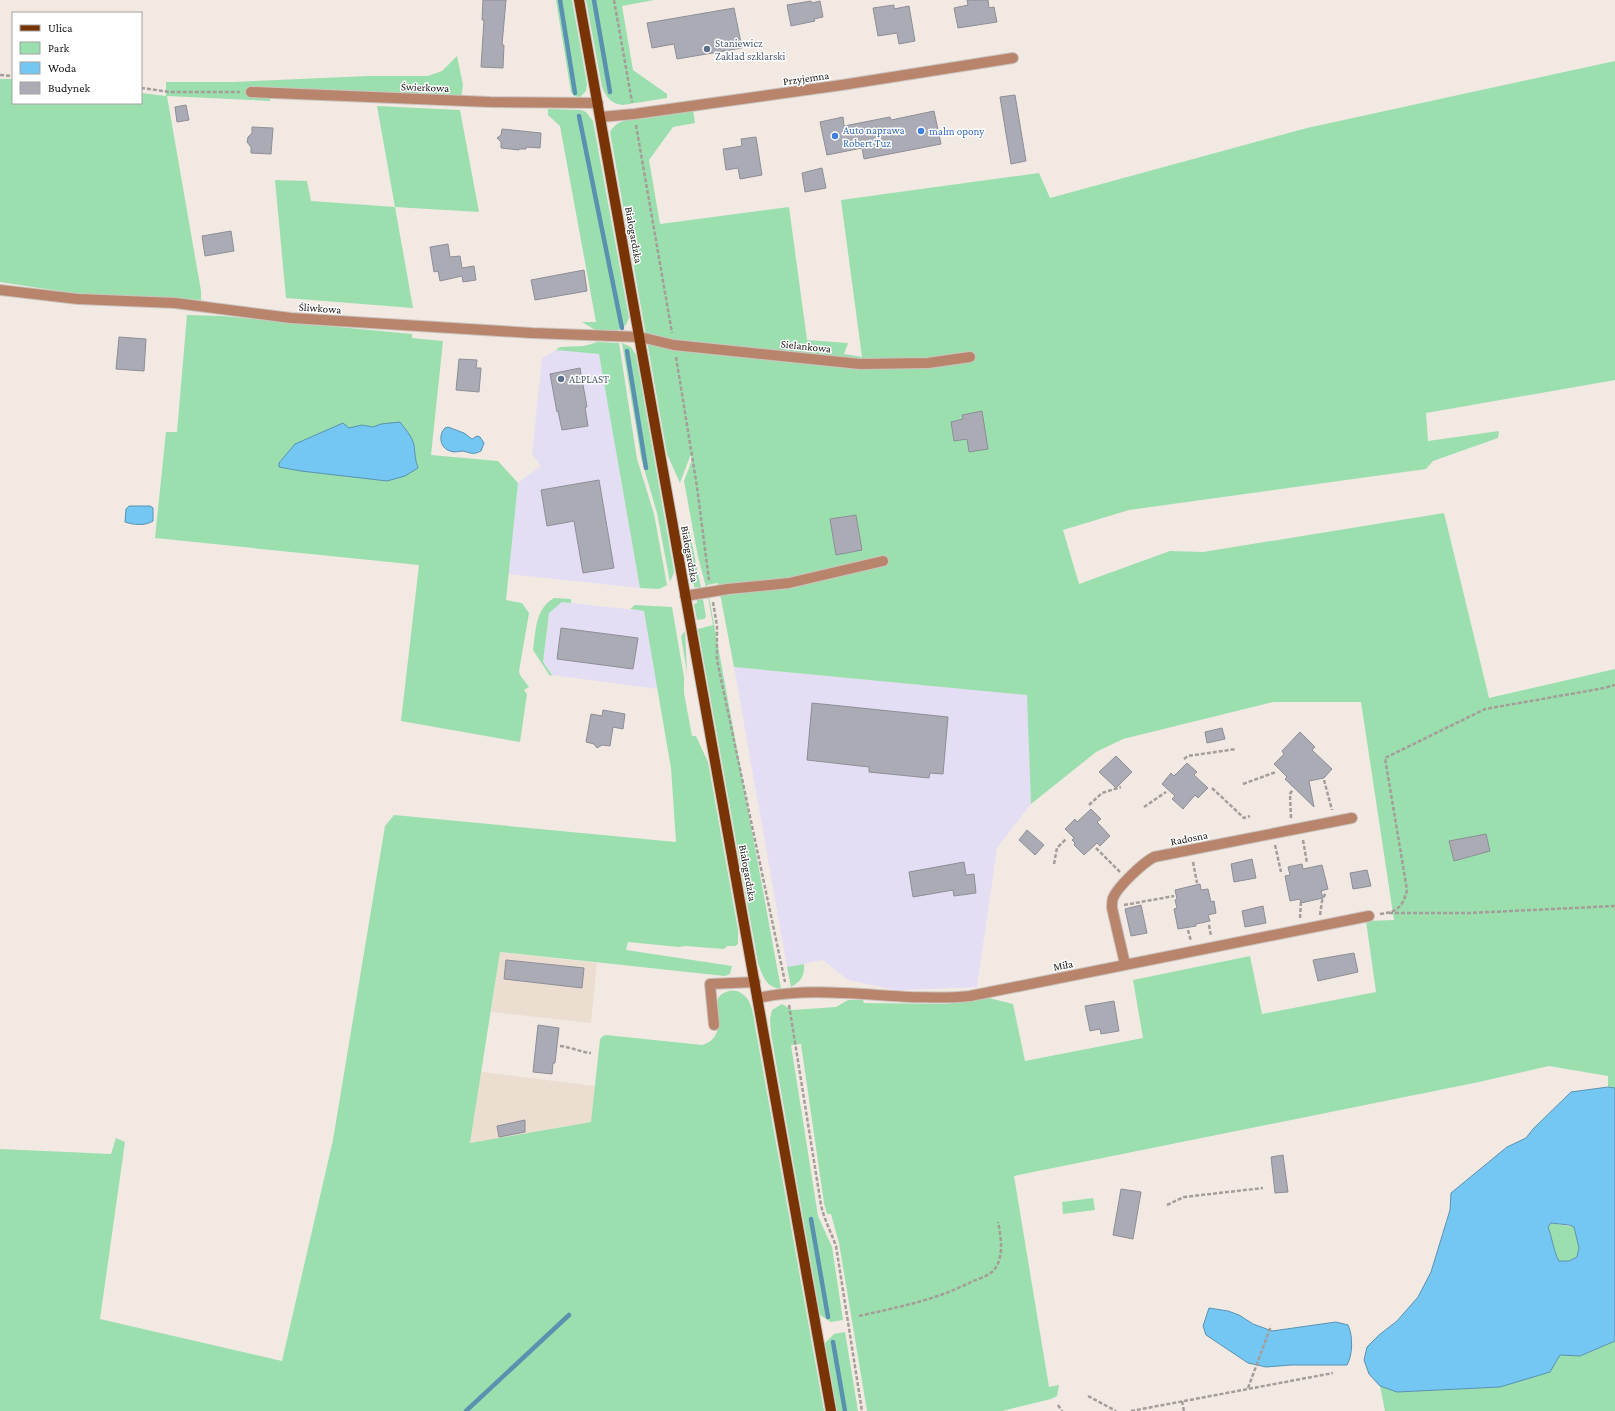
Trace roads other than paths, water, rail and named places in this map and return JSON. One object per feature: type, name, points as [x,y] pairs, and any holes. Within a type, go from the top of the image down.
[{"type":"main road","name":"Białogardzka","points":[[579,0],[831,1411]]},
{"type":"street","name":"Przyjemna","points":[[601,117],[634,114],[850,84],[1013,58]]},
{"type":"street","name":"Świerkowa","points":[[251,92],[490,102],[598,103]]},
{"type":"street","name":"Śliwkowa","points":[[0,290],[78,299],[175,303],[299,318],[525,332],[640,337]]},
{"type":"street","name":"Sielankowa","points":[[640,337],[674,345],[860,364],[928,363],[970,357]]},
{"type":"street","points":[[685,596],[789,583],[883,561]]},
{"type":"street","name":"Radosna","points":[[1125,964],[1112,908],[1112,899],[1117,891],[1147,861],[1154,857],[1272,835],[1352,818]]},
{"type":"street","name":"Miła","points":[[758,998],[816,993],[945,998],[999,990],[1082,974],[1125,964],[1368,916]]},
{"type":"street","points":[[714,1025],[710,984],[755,982]]},
{"type":"water","points":[[400,422],[412,439],[418,468],[405,476],[387,481],[279,467],[279,463],[295,444],[343,423],[349,428],[362,425],[373,427],[381,424]]},
{"type":"water","points":[[448,427],[464,433],[472,439],[477,436],[480,437],[484,443],[481,451],[476,453],[463,451],[452,452],[444,447],[441,441],[441,434],[445,428]]},
{"type":"water","points":[[129,506],[150,506],[153,508],[153,521],[147,524],[132,524],[125,522],[126,509]]},
{"type":"water","points":[[1608,1087],[1615,1088],[1615,1341],[1580,1356],[1560,1355],[1550,1372],[1500,1387],[1397,1392],[1380,1386],[1369,1374],[1364,1360],[1367,1347],[1379,1335],[1397,1321],[1418,1297],[1431,1272],[1450,1210],[1451,1193],[1507,1147],[1526,1138],[1533,1129],[1571,1092]],"holes":[[[1551,1223],[1574,1227],[1579,1248],[1577,1257],[1569,1261],[1559,1261],[1548,1227]]]},
{"type":"water","points":[[1209,1308],[1228,1311],[1239,1315],[1253,1324],[1272,1331],[1336,1322],[1348,1325],[1352,1345],[1349,1361],[1347,1365],[1291,1365],[1266,1367],[1248,1363],[1206,1335],[1203,1326]]},
{"type":"waterway","points":[[560,0],[575,93]]},
{"type":"waterway","points":[[594,0],[610,92]]},
{"type":"waterway","points":[[579,116],[622,328]]},
{"type":"waterway","points":[[627,351],[646,468]]},
{"type":"waterway","points":[[811,1219],[828,1317]]},
{"type":"waterway","points":[[466,1411],[569,1315]]},
{"type":"waterway","points":[[833,1342],[845,1411]]},
{"type":"place","name":"Staniewicz Zakład szklarski","points":[[707,49]]},
{"type":"place","name":"malm opony","points":[[921,131]]},
{"type":"place","name":"Auto naprawa Robert Tuz","points":[[835,136]]},
{"type":"place","name":"ALPLAST","points":[[561,379]]}]
